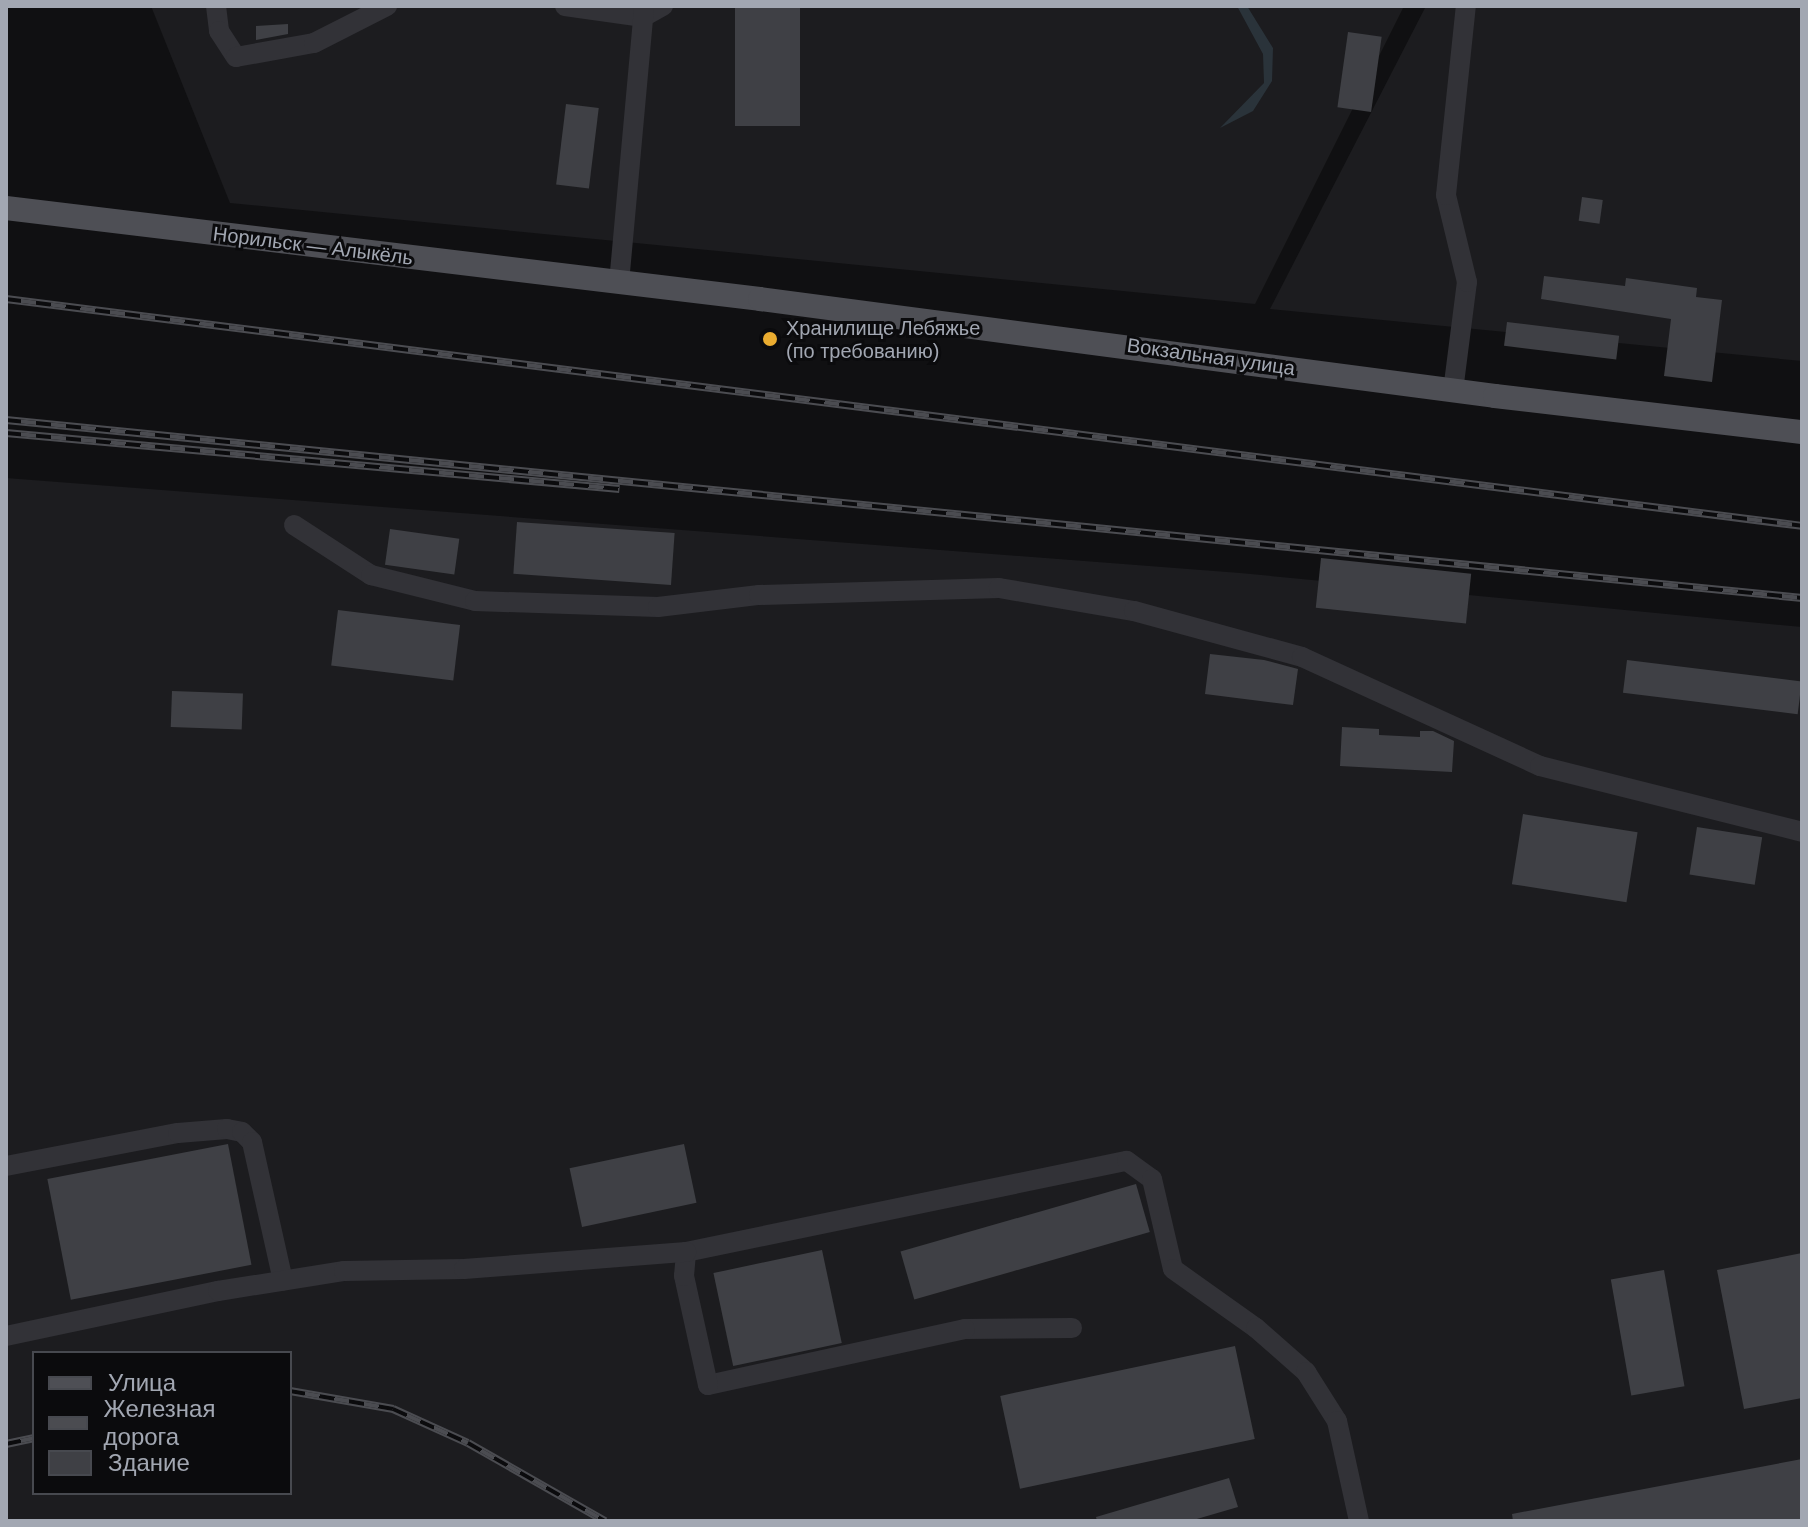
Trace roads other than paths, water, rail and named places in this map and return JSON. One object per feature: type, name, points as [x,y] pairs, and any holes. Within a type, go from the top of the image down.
[{"type":"main road","name":"Норильск — Алыкёль","points":[[6,208],[619,283]]},
{"type":"main road","name":"Вокзальная улица","points":[[619,283],[1097,341],[1453,391],[1802,432]]},
{"type":"lane","points":[[216,6],[219,31],[236,57],[314,43],[387,6]]},
{"type":"lane","points":[[565,6],[643,12],[663,6]]},
{"type":"lane","points":[[1453,391],[1467,282],[1446,195],[1466,6]]},
{"type":"lane","points":[[619,283],[643,12]]},
{"type":"lane","points":[[294,525],[371,575],[475,601],[658,607],[759,595],[999,588],[1134,611],[1302,657],[1540,766],[1802,832]]},
{"type":"lane","points":[[6,1166],[178,1133],[227,1129],[242,1132],[252,1142],[283,1281]]},
{"type":"lane","points":[[6,1336],[344,1271],[464,1269],[686,1252],[1127,1161],[1152,1179],[1173,1269],[1256,1328],[1306,1372],[1337,1421],[1359,1521]]},
{"type":"lane","points":[[686,1252],[684,1276],[708,1385],[965,1329],[1072,1328]]},
{"type":"railway","points":[[6,299],[1802,526]]},
{"type":"railway","points":[[6,420],[1802,598]]},
{"type":"railway","points":[[6,433],[619,489]]},
{"type":"railway","points":[[292,1391],[393,1409],[468,1443],[605,1521]]},
{"type":"railway","points":[[6,1444],[32,1438]]},
{"type":"place","name":"Хранилище Лебяжье (по требованию)","points":[[770,339]]}]
